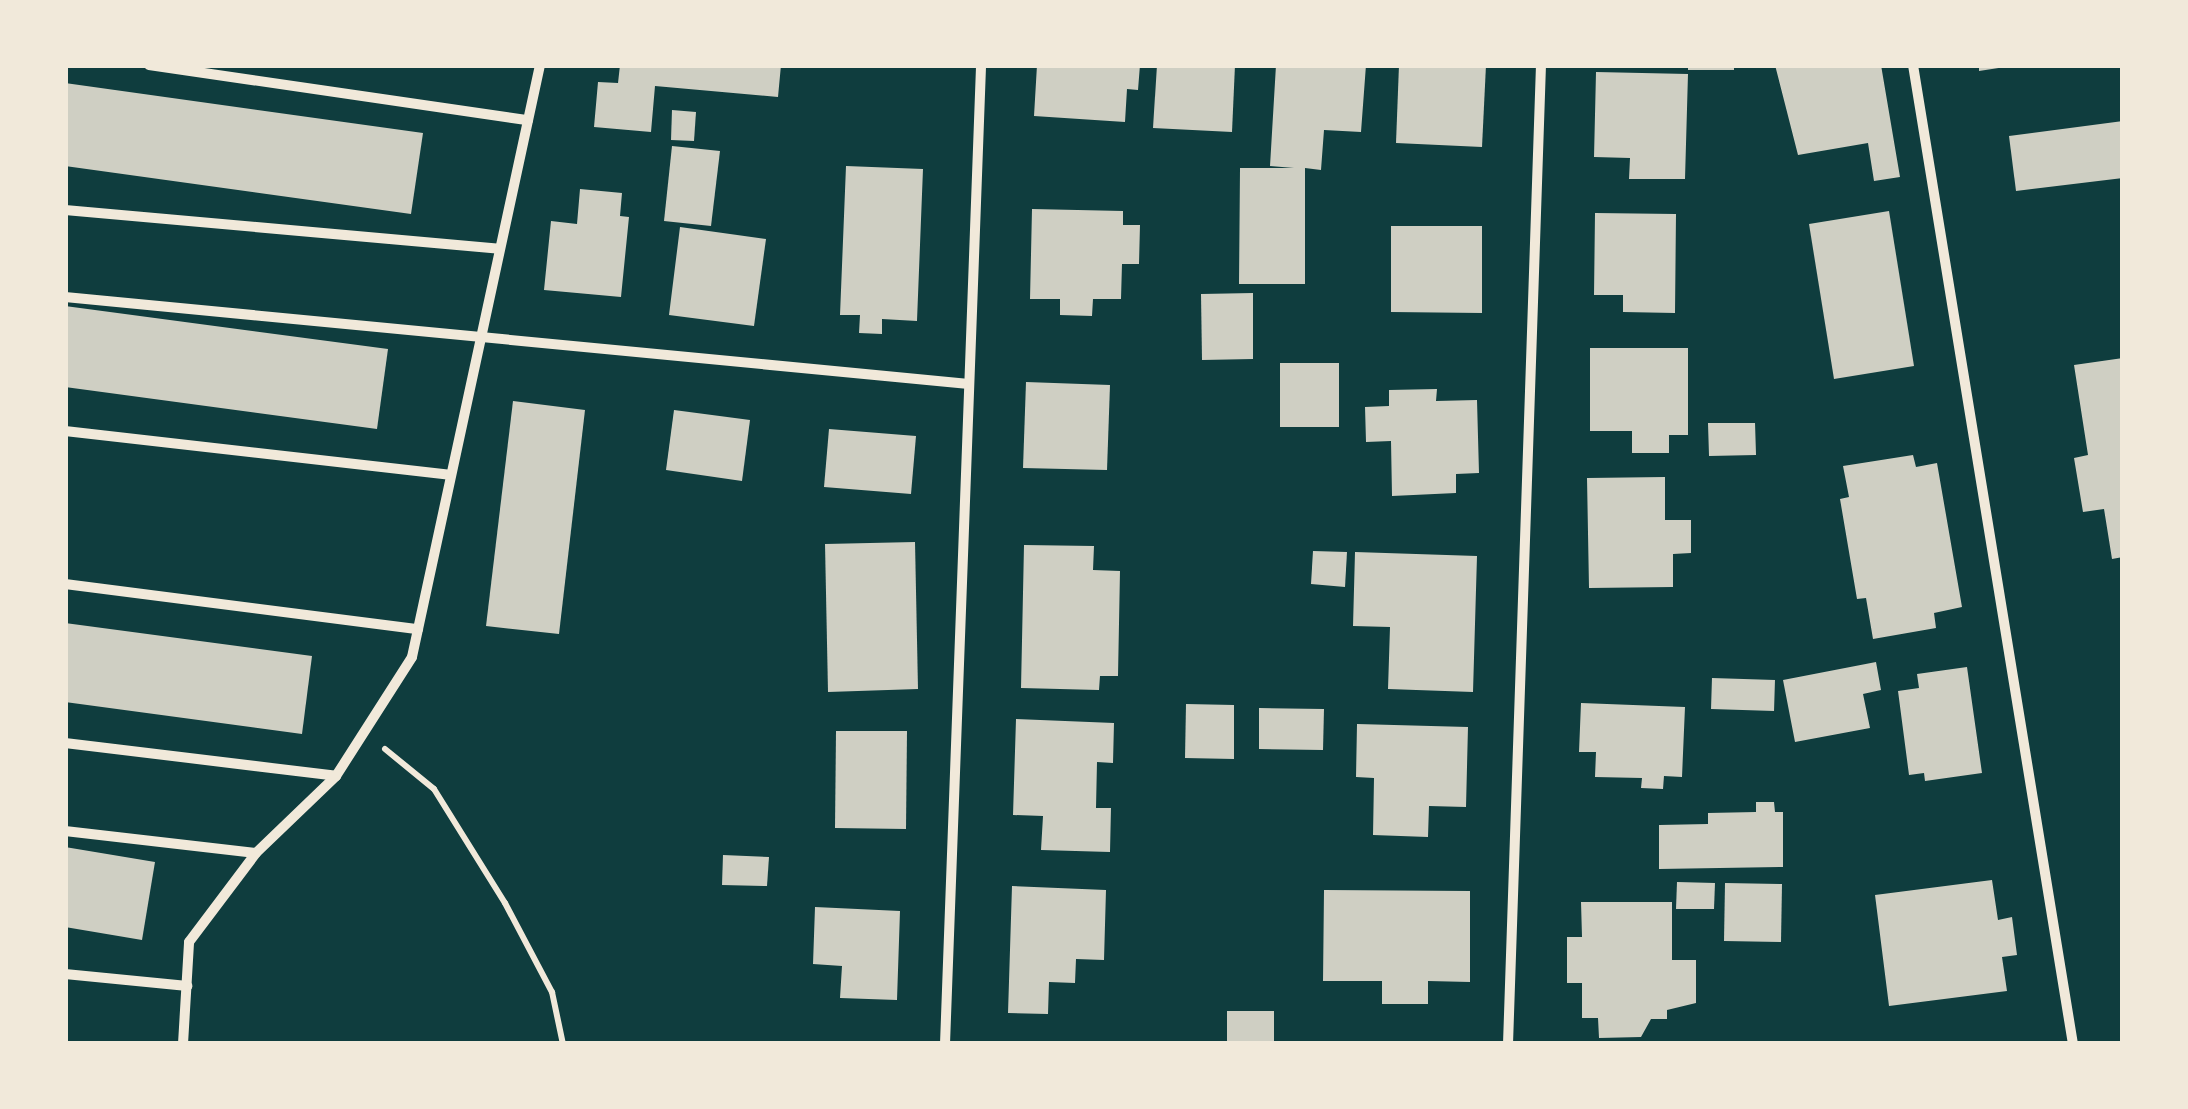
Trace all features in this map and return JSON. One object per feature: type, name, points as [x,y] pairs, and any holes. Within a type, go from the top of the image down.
[{"type":"street","points":[[149,65],[528,120]]},
{"type":"street","points":[[183,1044],[189,942],[256,853],[336,776],[412,657],[448,475],[540,65]]},
{"type":"street","points":[[944,1044],[981,65]]},
{"type":"street","points":[[1508,1044],[1542,65]]},
{"type":"street","points":[[1913,65],[2072,1044]]},
{"type":"street","points":[[65,210],[499,249]]},
{"type":"street","points":[[65,296],[969,384]]},
{"type":"street","points":[[65,430],[448,475]]},
{"type":"street","points":[[65,584],[418,630]]},
{"type":"street","points":[[65,743],[336,776]]},
{"type":"street","points":[[65,831],[256,853]]},
{"type":"street","points":[[65,974],[186,986]]},
{"type":"path","points":[[364,732],[434,788],[552,992],[563,1044]]},
{"type":"building","points":[[620,65],[781,65],[778,97],[655,86],[651,132],[594,127],[598,82],[618,83]]},
{"type":"building","points":[[1037,65],[1140,65],[1138,90],[1127,89],[1125,122],[1034,116]]},
{"type":"building","points":[[1157,65],[1235,65],[1232,132],[1153,128]]},
{"type":"building","points":[[1276,65],[1366,65],[1361,132],[1324,130],[1321,170],[1305,168],[1305,284],[1239,284],[1240,168],[1294,168],[1270,166]]},
{"type":"building","points":[[1399,65],[1486,65],[1482,147],[1396,143]]},
{"type":"building","points":[[1688,65],[1734,65],[1734,70],[1688,70]]},
{"type":"building","points":[[1775,65],[1881,65],[1900,177],[1874,181],[1868,143],[1798,155]]},
{"type":"building","points":[[1979,65],[2005,65],[2005,67],[1979,71]]},
{"type":"building","points":[[1596,72],[1688,74],[1685,179],[1629,179],[1630,158],[1594,157]]},
{"type":"building","points":[[65,83],[423,133],[411,214],[65,166]]},
{"type":"building","points":[[672,110],[696,112],[694,141],[671,140]]},
{"type":"building","points":[[2123,121],[2123,178],[2016,191],[2009,136]]},
{"type":"building","points":[[672,146],[720,151],[711,226],[664,221]]},
{"type":"building","points":[[846,166],[923,169],[917,321],[882,319],[882,334],[859,333],[860,315],[840,315]]},
{"type":"building","points":[[580,189],[622,193],[620,216],[629,217],[621,297],[544,290],[551,221],[577,224]]},
{"type":"building","points":[[1032,209],[1123,211],[1123,225],[1140,225],[1139,264],[1122,264],[1121,299],[1093,299],[1092,316],[1060,315],[1060,299],[1030,299]]},
{"type":"building","points":[[1889,211],[1914,366],[1834,379],[1809,224]]},
{"type":"building","points":[[1595,213],[1676,214],[1675,313],[1623,312],[1623,295],[1594,295]]},
{"type":"building","points":[[1391,226],[1482,226],[1482,313],[1391,312]]},
{"type":"building","points":[[680,227],[766,239],[754,326],[669,315]]},
{"type":"building","points":[[1253,293],[1253,359],[1202,360],[1201,294]]},
{"type":"building","points":[[65,306],[388,349],[377,429],[65,387]]},
{"type":"building","points":[[1590,348],[1688,348],[1688,435],[1669,435],[1669,453],[1632,453],[1632,431],[1590,431]]},
{"type":"building","points":[[2123,358],[2123,557],[2112,559],[2104,509],[2083,512],[2074,458],[2088,455],[2074,365]]},
{"type":"building","points":[[1280,363],[1339,363],[1339,427],[1280,427]]},
{"type":"building","points":[[1026,382],[1110,385],[1107,470],[1023,468]]},
{"type":"building","points":[[1437,389],[1436,401],[1477,400],[1479,473],[1456,474],[1456,493],[1392,496],[1391,441],[1366,442],[1365,407],[1389,406],[1389,390]]},
{"type":"building","points":[[513,401],[585,410],[559,634],[486,626]]},
{"type":"building","points":[[674,410],[750,420],[742,481],[666,470]]},
{"type":"building","points":[[1708,423],[1755,423],[1756,455],[1709,456]]},
{"type":"building","points":[[829,429],[916,436],[911,494],[824,487]]},
{"type":"building","points":[[1913,455],[1916,467],[1937,463],[1962,607],[1934,613],[1936,628],[1873,639],[1866,598],[1857,599],[1840,499],[1849,497],[1843,466]]},
{"type":"building","points":[[1665,477],[1665,520],[1691,520],[1691,553],[1673,554],[1673,587],[1589,588],[1587,478]]},
{"type":"building","points":[[915,542],[918,689],[828,692],[825,544]]},
{"type":"building","points":[[1024,545],[1094,546],[1093,570],[1120,571],[1118,676],[1100,676],[1099,690],[1021,688]]},
{"type":"building","points":[[1313,551],[1347,552],[1345,587],[1311,584]]},
{"type":"building","points":[[1355,552],[1477,556],[1473,692],[1388,689],[1390,627],[1353,626]]},
{"type":"building","points":[[65,623],[312,656],[302,734],[65,702]]},
{"type":"building","points":[[1876,662],[1881,690],[1863,694],[1870,728],[1795,742],[1783,680]]},
{"type":"building","points":[[1967,667],[1982,773],[1925,781],[1924,773],[1909,775],[1898,691],[1919,688],[1917,674]]},
{"type":"building","points":[[1712,678],[1775,680],[1774,711],[1711,709]]},
{"type":"building","points":[[1581,703],[1685,707],[1682,777],[1664,776],[1663,789],[1641,788],[1642,778],[1595,777],[1596,752],[1579,752]]},
{"type":"building","points":[[1186,704],[1234,705],[1234,759],[1185,758]]},
{"type":"building","points":[[1259,708],[1324,709],[1323,750],[1259,749]]},
{"type":"building","points":[[1016,719],[1114,723],[1113,763],[1097,762],[1096,808],[1111,808],[1110,852],[1041,850],[1043,816],[1013,815]]},
{"type":"building","points":[[1357,724],[1468,727],[1466,807],[1429,806],[1428,837],[1373,835],[1374,778],[1356,777]]},
{"type":"building","points":[[836,731],[907,731],[906,829],[835,828]]},
{"type":"building","points":[[1756,802],[1774,802],[1775,812],[1783,812],[1783,867],[1659,869],[1659,825],[1708,824],[1708,813],[1756,812]]},
{"type":"building","points":[[65,847],[155,862],[142,940],[65,927]]},
{"type":"building","points":[[723,855],[769,857],[767,886],[722,885]]},
{"type":"building","points":[[1992,880],[1998,920],[2012,917],[2017,955],[2002,957],[2007,991],[1889,1006],[1875,895]]},
{"type":"building","points":[[1677,882],[1715,883],[1714,909],[1676,909]]},
{"type":"building","points":[[1725,883],[1782,884],[1781,942],[1724,941]]},
{"type":"building","points":[[1012,886],[1106,890],[1104,960],[1076,959],[1075,983],[1049,982],[1048,1014],[1008,1013]]},
{"type":"building","points":[[1324,890],[1470,891],[1470,982],[1428,981],[1428,1004],[1382,1004],[1382,981],[1323,981]]},
{"type":"building","points":[[1581,902],[1672,902],[1672,960],[1696,960],[1696,1003],[1667,1010],[1667,1019],[1651,1019],[1641,1037],[1599,1038],[1598,1018],[1582,1018],[1582,983],[1567,983],[1567,937],[1582,937]]},
{"type":"building","points":[[815,907],[900,911],[897,1000],[840,998],[842,966],[813,964]]},
{"type":"building","points":[[1227,1011],[1274,1011],[1274,1044],[1227,1044]]}]
